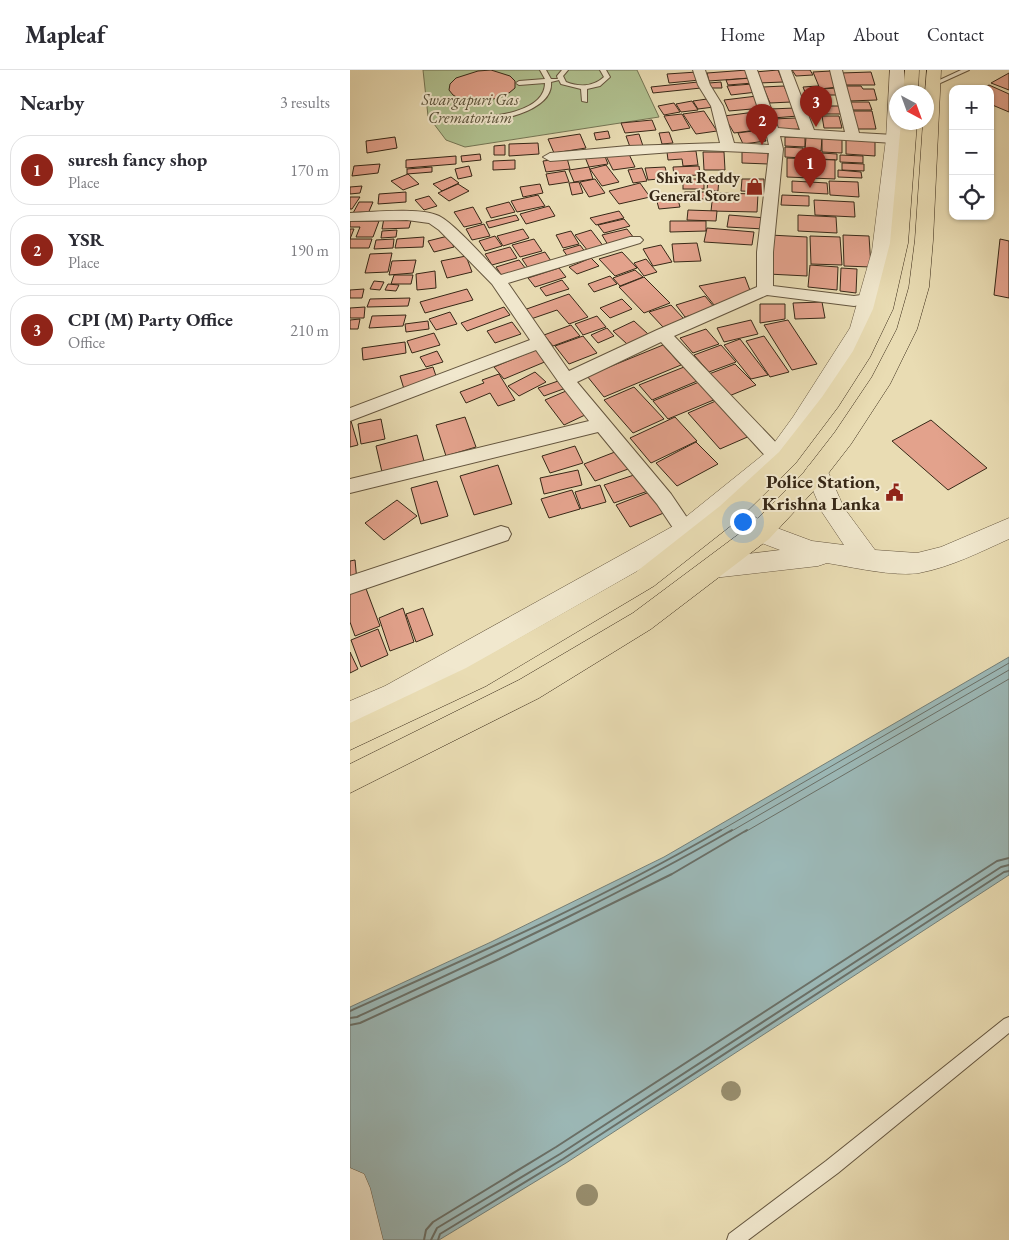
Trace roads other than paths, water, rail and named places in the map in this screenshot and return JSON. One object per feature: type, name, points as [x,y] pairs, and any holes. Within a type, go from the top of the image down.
[{"type":"highway","points":[[911,85],[912,70]]},
{"type":"highway","points":[[352,782],[529,689],[642,621],[760,532],[817,471],[843,438],[882,380],[907,329],[919,287],[934,77]]},
{"type":"highway","points":[[350,737],[476,677],[645,579],[729,513],[787,458],[830,402],[863,352],[883,309],[899,243],[901,131]]},
{"type":"street","points":[[699,70],[704,85],[717,106],[728,147]]},
{"type":"street","points":[[750,70],[773,132],[776,149],[764,252],[765,290]]},
{"type":"street","points":[[785,70],[808,133]]},
{"type":"street","points":[[836,70],[853,136]]},
{"type":"street","points":[[350,715],[395,695],[686,531],[777,456],[860,328],[881,251],[901,131],[897,70]]},
{"type":"street","points":[[773,132],[853,136],[901,131]]},
{"type":"street","points":[[550,157],[637,149],[700,146],[776,149]]},
{"type":"street","points":[[350,217],[407,216],[433,219],[498,281],[566,380],[664,498],[686,531]]},
{"type":"street","points":[[498,281],[636,240]]},
{"type":"street","points":[[566,380],[663,334],[765,290],[854,301],[868,299]]},
{"type":"street","points":[[663,334],[777,456]]},
{"type":"street","points":[[350,415],[540,342]]},
{"type":"street","points":[[350,486],[603,424]]},
{"type":"street","points":[[817,471],[834,512],[868,559]]},
{"type":"street","points":[[729,513],[760,532],[810,551],[892,562],[917,563],[946,556],[1009,528]]},
{"type":"street","points":[[350,585],[501,534]]},
{"type":"street","points":[[713,568],[836,554]]},
{"type":"street","points":[[350,1188],[363,1240]]},
{"type":"lane","points":[[473,120],[507,117],[526,110],[543,97],[548,90],[550,80],[543,70]]},
{"type":"lane","points":[[560,79],[565,70]]},
{"type":"lane","points":[[520,83],[560,79],[569,86],[592,86],[604,81],[607,77],[603,70]]},
{"type":"lane","points":[[934,77],[966,70]]},
{"type":"lane","points":[[584,87],[585,101]]},
{"type":"lane","points":[[736,1240],[832,1167],[1009,1024]]},
{"type":"water","points":[[1009,657],[1009,875],[566,1163],[439,1240],[350,1240],[350,1007],[491,942],[664,857]]},
{"type":"place","name":"CPI (M) Party Office","points":[[816,127]]},
{"type":"place","name":"YSR","points":[[762,145]]},
{"type":"place","name":"Shiva Reddy General Store","points":[[754,186]]},
{"type":"place","name":"suresh fancy shop","points":[[810,188]]},
{"type":"place","name":"Police Station, Krishna Lanka","points":[[894,492]]},
{"type":"park label","name":"Swargapuri Gas Crematorium","points":[[470,108]]}]
